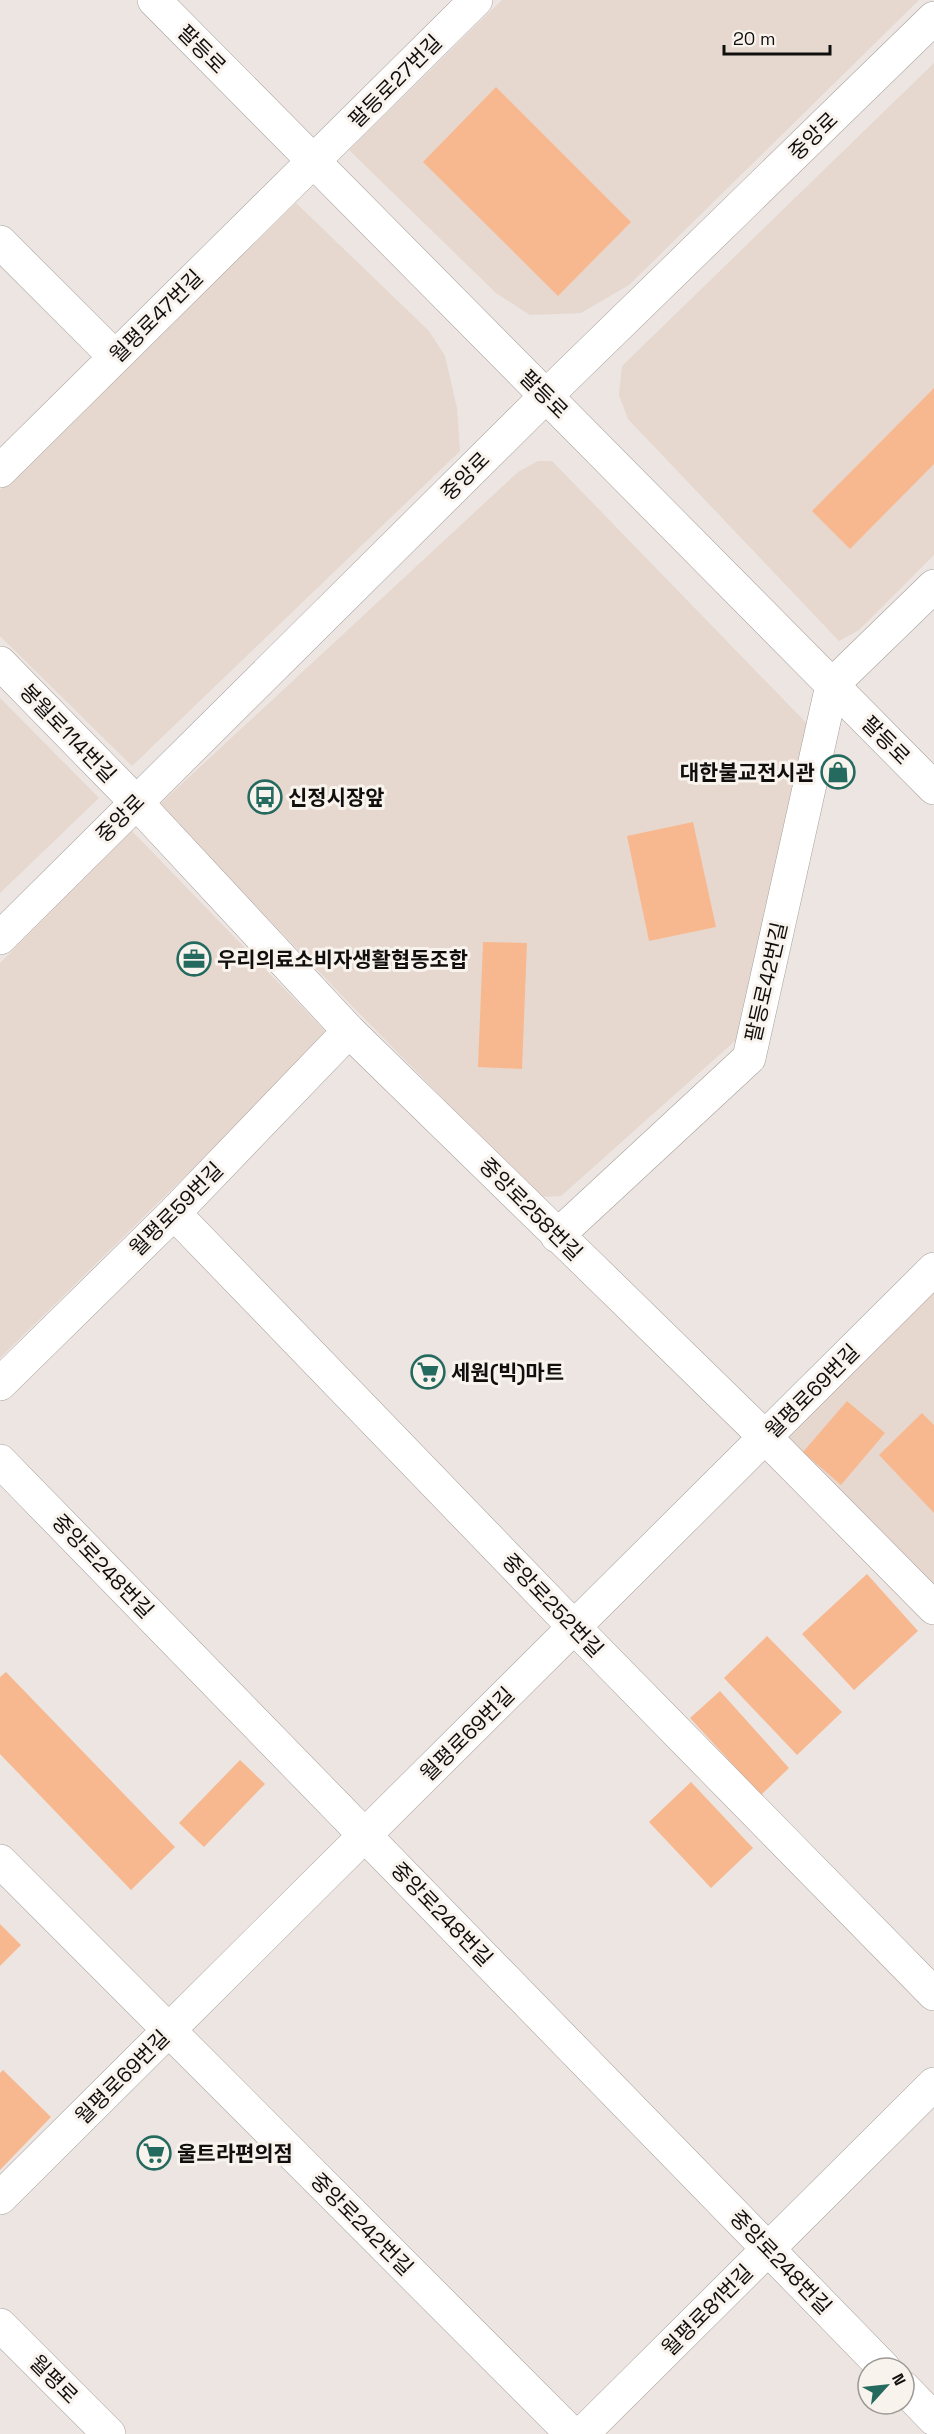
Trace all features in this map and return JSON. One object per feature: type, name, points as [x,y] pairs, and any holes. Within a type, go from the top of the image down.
[{"type":"street","name":"팔등로","points":[[154,0],[934,788]]},
{"type":"street","name":"팔등로27번길","points":[[313,161],[476,0]]},
{"type":"street","name":"중앙로","points":[[0,938],[546,396],[934,18]]},
{"type":"street","name":"월평로47번길","points":[[0,471],[313,161]]},
{"type":"street","points":[[0,242],[115,357]]},
{"type":"street","points":[[832,685],[934,586]]},
{"type":"street","name":"봉월로114번길","points":[[0,663],[136,802]]},
{"type":"street","name":"팔등로42번길","points":[[557,1236],[749,1058],[832,685]]},
{"type":"street","name":"중앙로258번길","points":[[136,802],[349,1031],[765,1437],[934,1608]]},
{"type":"street","name":"월평로59번길","points":[[0,1384],[174,1213],[349,1031]]},
{"type":"street","name":"중앙로252번길","points":[[174,1213],[574,1627],[934,1994]]},
{"type":"street","name":"월평로69번길","points":[[0,2198],[934,1269]]},
{"type":"street","name":"중앙로248번길","points":[[0,1461],[872,2356]]},
{"type":"street","name":"중앙로242번길","points":[[0,1861],[572,2434]]},
{"type":"street","name":"월평로81번길","points":[[582,2434],[934,2084]]},
{"type":"street","name":"월평로","points":[[0,2325],[109,2434]]},
{"type":"street","points":[[916,2400],[934,2419]]},
{"type":"shaded area","points":[[502,0],[919,0],[629,285],[581,313],[530,315],[496,293],[349,150]]},
{"type":"shaded area","points":[[934,63],[934,555],[859,630],[839,641],[628,419],[619,395],[622,366]]},
{"type":"shaded area","points":[[296,203],[429,331],[445,356],[457,408],[460,451],[132,766],[0,636],[0,490]]},
{"type":"shaded area","points":[[538,461],[552,461],[816,733],[736,1040],[561,1196],[540,1197],[159,805],[518,472]]},
{"type":"shaded area","points":[[0,698],[99,798],[0,893]]},
{"type":"shaded area","points":[[132,831],[326,1032],[278,1085],[0,1358],[0,963]]},
{"type":"shaded area","points":[[934,1291],[934,1585],[783,1438]]},
{"type":"building","points":[[496,87],[631,222],[558,296],[423,162]]},
{"type":"building","points":[[934,388],[934,464],[850,549],[812,511]]},
{"type":"building","points":[[693,822],[716,927],[649,941],[627,836]]},
{"type":"building","points":[[483,942],[527,943],[522,1069],[478,1067]]},
{"type":"building","points":[[847,1401],[885,1433],[841,1485],[803,1452]]},
{"type":"building","points":[[922,1413],[934,1425],[934,1513],[879,1455]]},
{"type":"building","points":[[867,1574],[918,1631],[854,1690],[802,1634]]},
{"type":"building","points":[[767,1636],[842,1712],[797,1755],[724,1678]]},
{"type":"building","points":[[6,1672],[175,1847],[131,1890],[0,1754],[0,1677]]},
{"type":"building","points":[[720,1691],[789,1768],[761,1795],[690,1718]]},
{"type":"building","points":[[240,1760],[265,1784],[204,1847],[179,1823]]},
{"type":"building","points":[[691,1782],[753,1848],[711,1888],[649,1822]]},
{"type":"building","points":[[0,1924],[21,1945],[0,1966]]},
{"type":"building","points":[[3,2070],[51,2117],[0,2170],[0,2073]]},
{"type":"place","name":"대한불교전시관","points":[[838,772]]},
{"type":"place","name":"신정시장앞","points":[[265,797]]},
{"type":"place","name":"우리의료소비자생활협동조합","points":[[194,959]]},
{"type":"place","name":"세원(빅)마트","points":[[428,1372]]},
{"type":"place","name":"울트라편의점","points":[[154,2153]]}]
